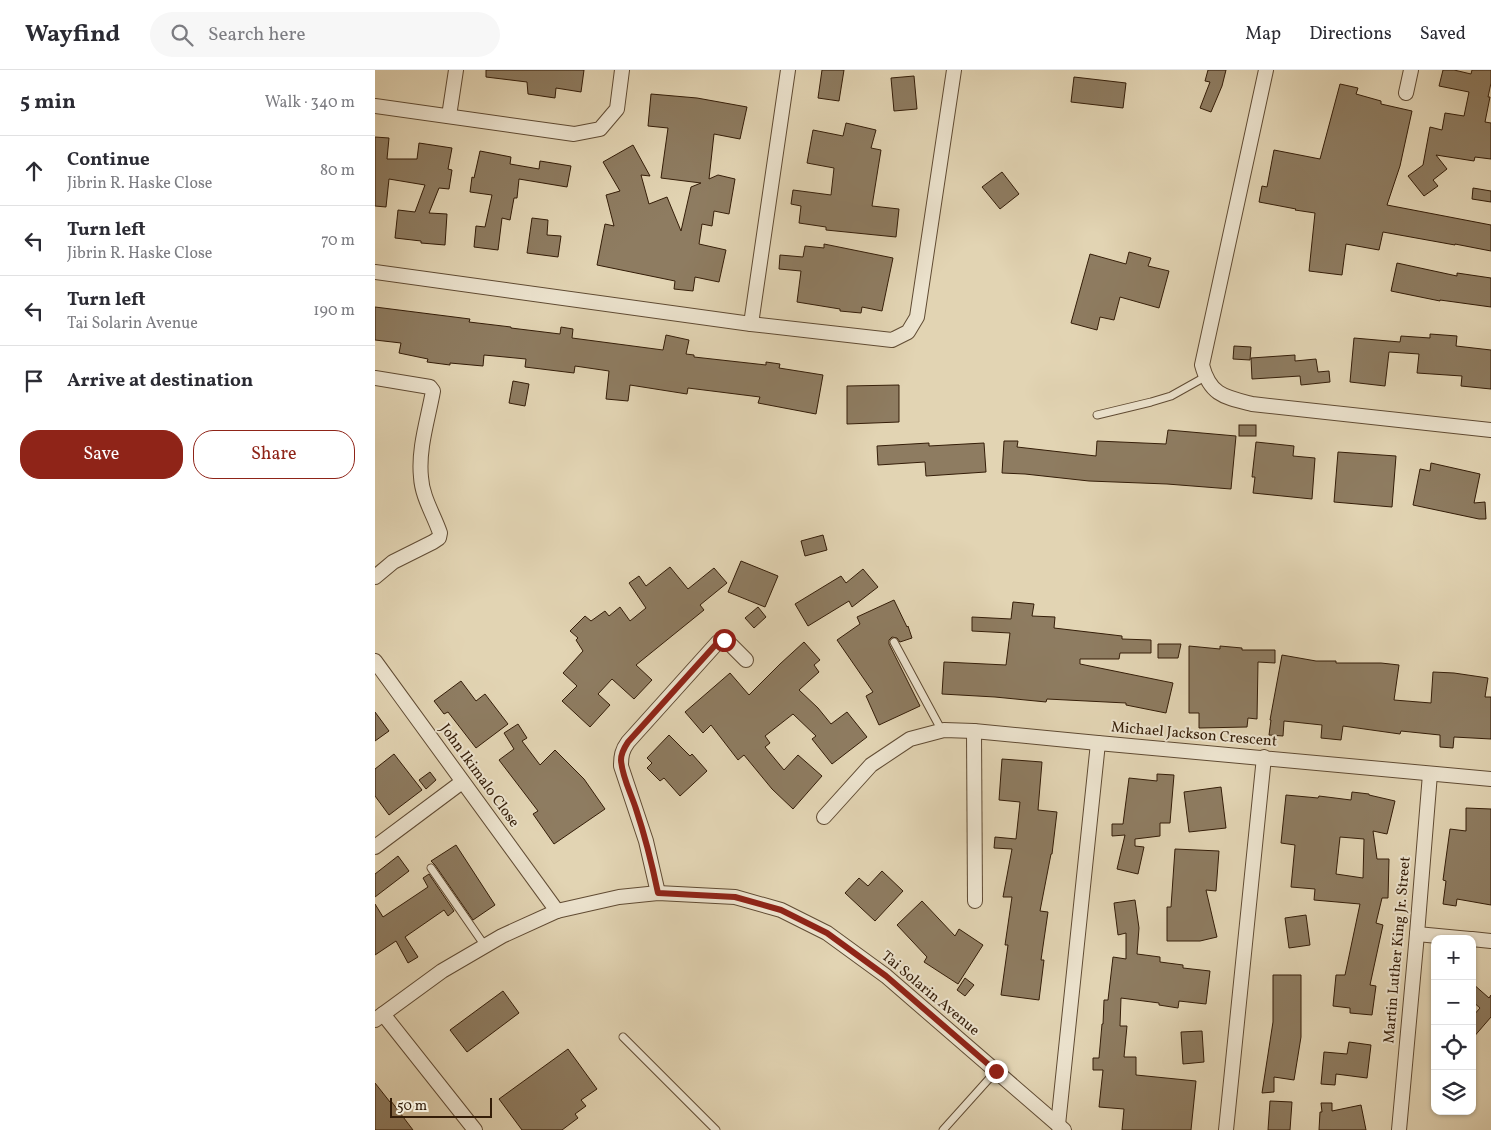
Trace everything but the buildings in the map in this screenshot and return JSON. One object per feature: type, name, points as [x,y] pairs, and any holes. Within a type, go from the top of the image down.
[{"type":"street","points":[[449,116],[456,70]]},
{"type":"street","points":[[375,106],[574,134],[600,129],[617,109],[622,70]]},
{"type":"street","points":[[751,324],[788,70]]},
{"type":"street","points":[[375,272],[751,324],[892,340],[908,332],[917,317],[954,70]]},
{"type":"street","points":[[1266,70],[1202,365],[1205,377],[1214,391],[1230,399],[1252,404],[1491,430]]},
{"type":"street","points":[[1406,93],[1411,70]]},
{"type":"street","points":[[375,378],[432,388],[422,452],[421,478],[425,496],[440,533],[439,538],[393,562],[375,577]]},
{"type":"street","points":[[658,893],[646,842],[621,766],[623,749],[718,642],[724,640],[746,660]]},
{"type":"street","name":"John Ikimalo Close","points":[[375,661],[557,911]]},
{"type":"street","points":[[823,817],[871,765],[910,739],[942,731],[974,731],[1098,743]]},
{"type":"street","points":[[974,731],[975,901]]},
{"type":"street","name":"Michael Jackson Crescent","points":[[1061,1128],[1098,743],[1491,779]]},
{"type":"street","points":[[1226,1130],[1264,757]]},
{"type":"street","name":"Martin Luther King Jr. Street","points":[[1399,1130],[1430,774]]},
{"type":"street","points":[[375,847],[462,782]]},
{"type":"street","name":"Tai Solarin Avenue","points":[[379,1017],[442,971],[502,936],[557,911],[619,897],[658,893],[735,897],[781,910],[827,933],[886,976],[1061,1128]]},
{"type":"street","points":[[1417,934],[1431,935]]},
{"type":"street","points":[[1476,940],[1491,941]]},
{"type":"street","points":[[379,1017],[475,1130]]},
{"type":"lane","points":[[1097,415],[1171,396],[1205,377]]},
{"type":"lane","points":[[894,642],[942,731]]},
{"type":"lane","points":[[431,868],[485,946]]},
{"type":"lane","points":[[623,1038],[716,1130]]},
{"type":"lane","points":[[943,1130],[996,1071]]},
{"type":"route","points":[[724,640],[718,642],[623,749],[621,766],[636,807],[658,893],[735,897],[781,910],[827,933],[886,976],[996,1071]]}]
